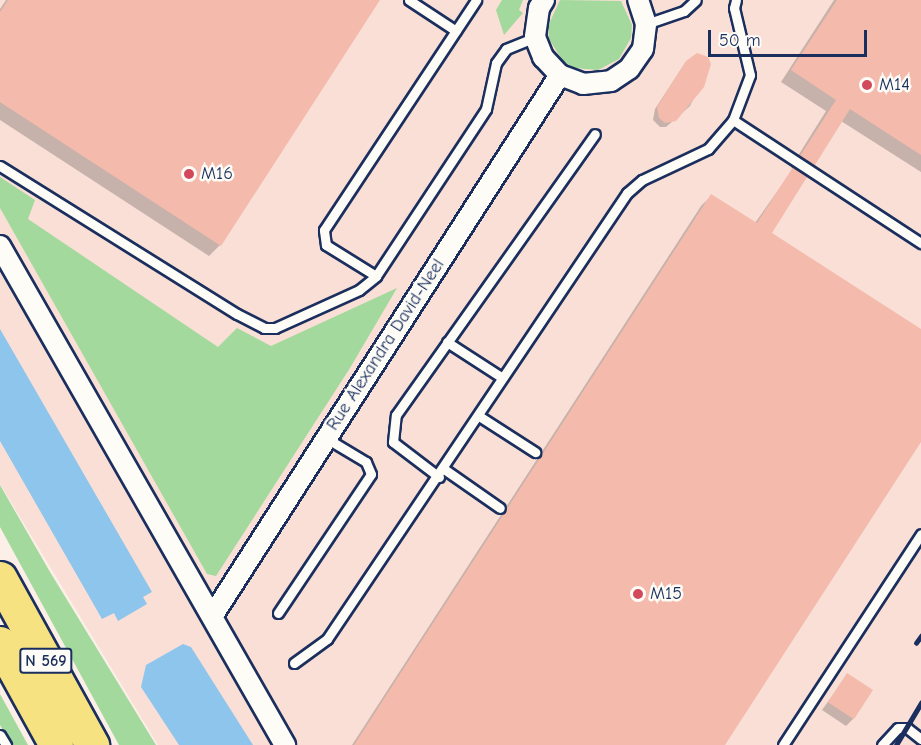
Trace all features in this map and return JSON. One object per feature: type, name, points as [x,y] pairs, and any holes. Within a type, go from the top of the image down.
[{"type":"highway","name":"N 569","points":[[0,578],[92,745]]},
{"type":"highway","name":"N 569","points":[[0,643],[56,745]]},
{"type":"street","points":[[544,0],[538,8],[535,37],[543,57],[560,75],[583,84],[611,81],[629,69],[643,49],[646,24],[638,0]]},
{"type":"street","name":"Rue Alexandra David-Neel","points":[[213,615],[560,75]]},
{"type":"street","points":[[0,246],[213,615],[285,745]]},
{"type":"lane","points":[[409,0],[456,31]]},
{"type":"lane","points":[[376,276],[326,245],[324,230],[476,0]]},
{"type":"lane","points":[[646,24],[684,11],[696,0]]},
{"type":"lane","points":[[294,663],[327,639],[441,473],[479,416],[501,377],[627,193],[642,180],[708,149],[734,120],[750,75],[734,8],[736,0]]},
{"type":"lane","points":[[0,166],[264,328],[275,328],[359,290],[376,276],[486,108],[496,63],[506,50],[535,37]]},
{"type":"lane","points":[[734,120],[921,243]]},
{"type":"lane","points":[[500,508],[393,442],[396,415],[595,134]]},
{"type":"lane","points":[[447,342],[501,377]]},
{"type":"lane","points":[[479,416],[535,452]]},
{"type":"lane","points":[[278,613],[371,474],[366,462],[326,438]]},
{"type":"lane","points":[[783,745],[921,534]]},
{"type":"lane","points":[[882,745],[898,728],[907,728],[921,739]]},
{"type":"lane","points":[[0,735],[6,745]]},
{"type":"shaded area","points":[[0,0],[921,0],[921,745],[158,745],[0,484]]},
{"type":"green space","points":[[502,0],[523,0],[519,10],[523,13],[504,35],[496,10]]},
{"type":"green space","points":[[560,0],[621,1],[632,25],[631,38],[619,59],[598,70],[574,68],[563,61],[549,39],[548,26]]},
{"type":"green space","points":[[0,177],[35,200],[28,219],[218,347],[237,328],[271,346],[397,288],[350,368],[216,576],[207,574],[0,208]]},
{"type":"green space","points":[[0,485],[50,572],[156,745],[119,745],[0,527]]},
{"type":"green space","points":[[0,694],[28,745],[11,745],[0,725]]},
{"type":"water","points":[[0,329],[152,592],[143,597],[147,604],[118,621],[114,613],[102,619],[0,441]]},
{"type":"water","points":[[183,644],[191,647],[253,745],[179,745],[141,687],[146,665]]},
{"type":"building","name":"M16","points":[[8,0],[380,0],[221,246],[0,102],[0,12]]},
{"type":"building","name":"M14","points":[[837,0],[921,0],[921,155],[850,109],[815,165],[800,156],[836,100],[791,70]]},
{"type":"building","points":[[697,53],[708,57],[711,64],[704,87],[676,121],[665,123],[659,118],[657,107],[686,61]]},
{"type":"building","name":"M15","points":[[793,167],[807,177],[772,233],[921,329],[921,442],[725,745],[354,745],[711,194],[757,223]]},
{"type":"building","points":[[847,673],[873,690],[854,719],[828,702]]},
{"type":"railway","points":[[916,643],[921,636]]},
{"type":"railway","points":[[896,745],[921,703]]},
{"type":"place","name":"M14","points":[[867,85]]},
{"type":"place","name":"M16","points":[[189,174]]},
{"type":"place","name":"M15","points":[[638,594]]}]
